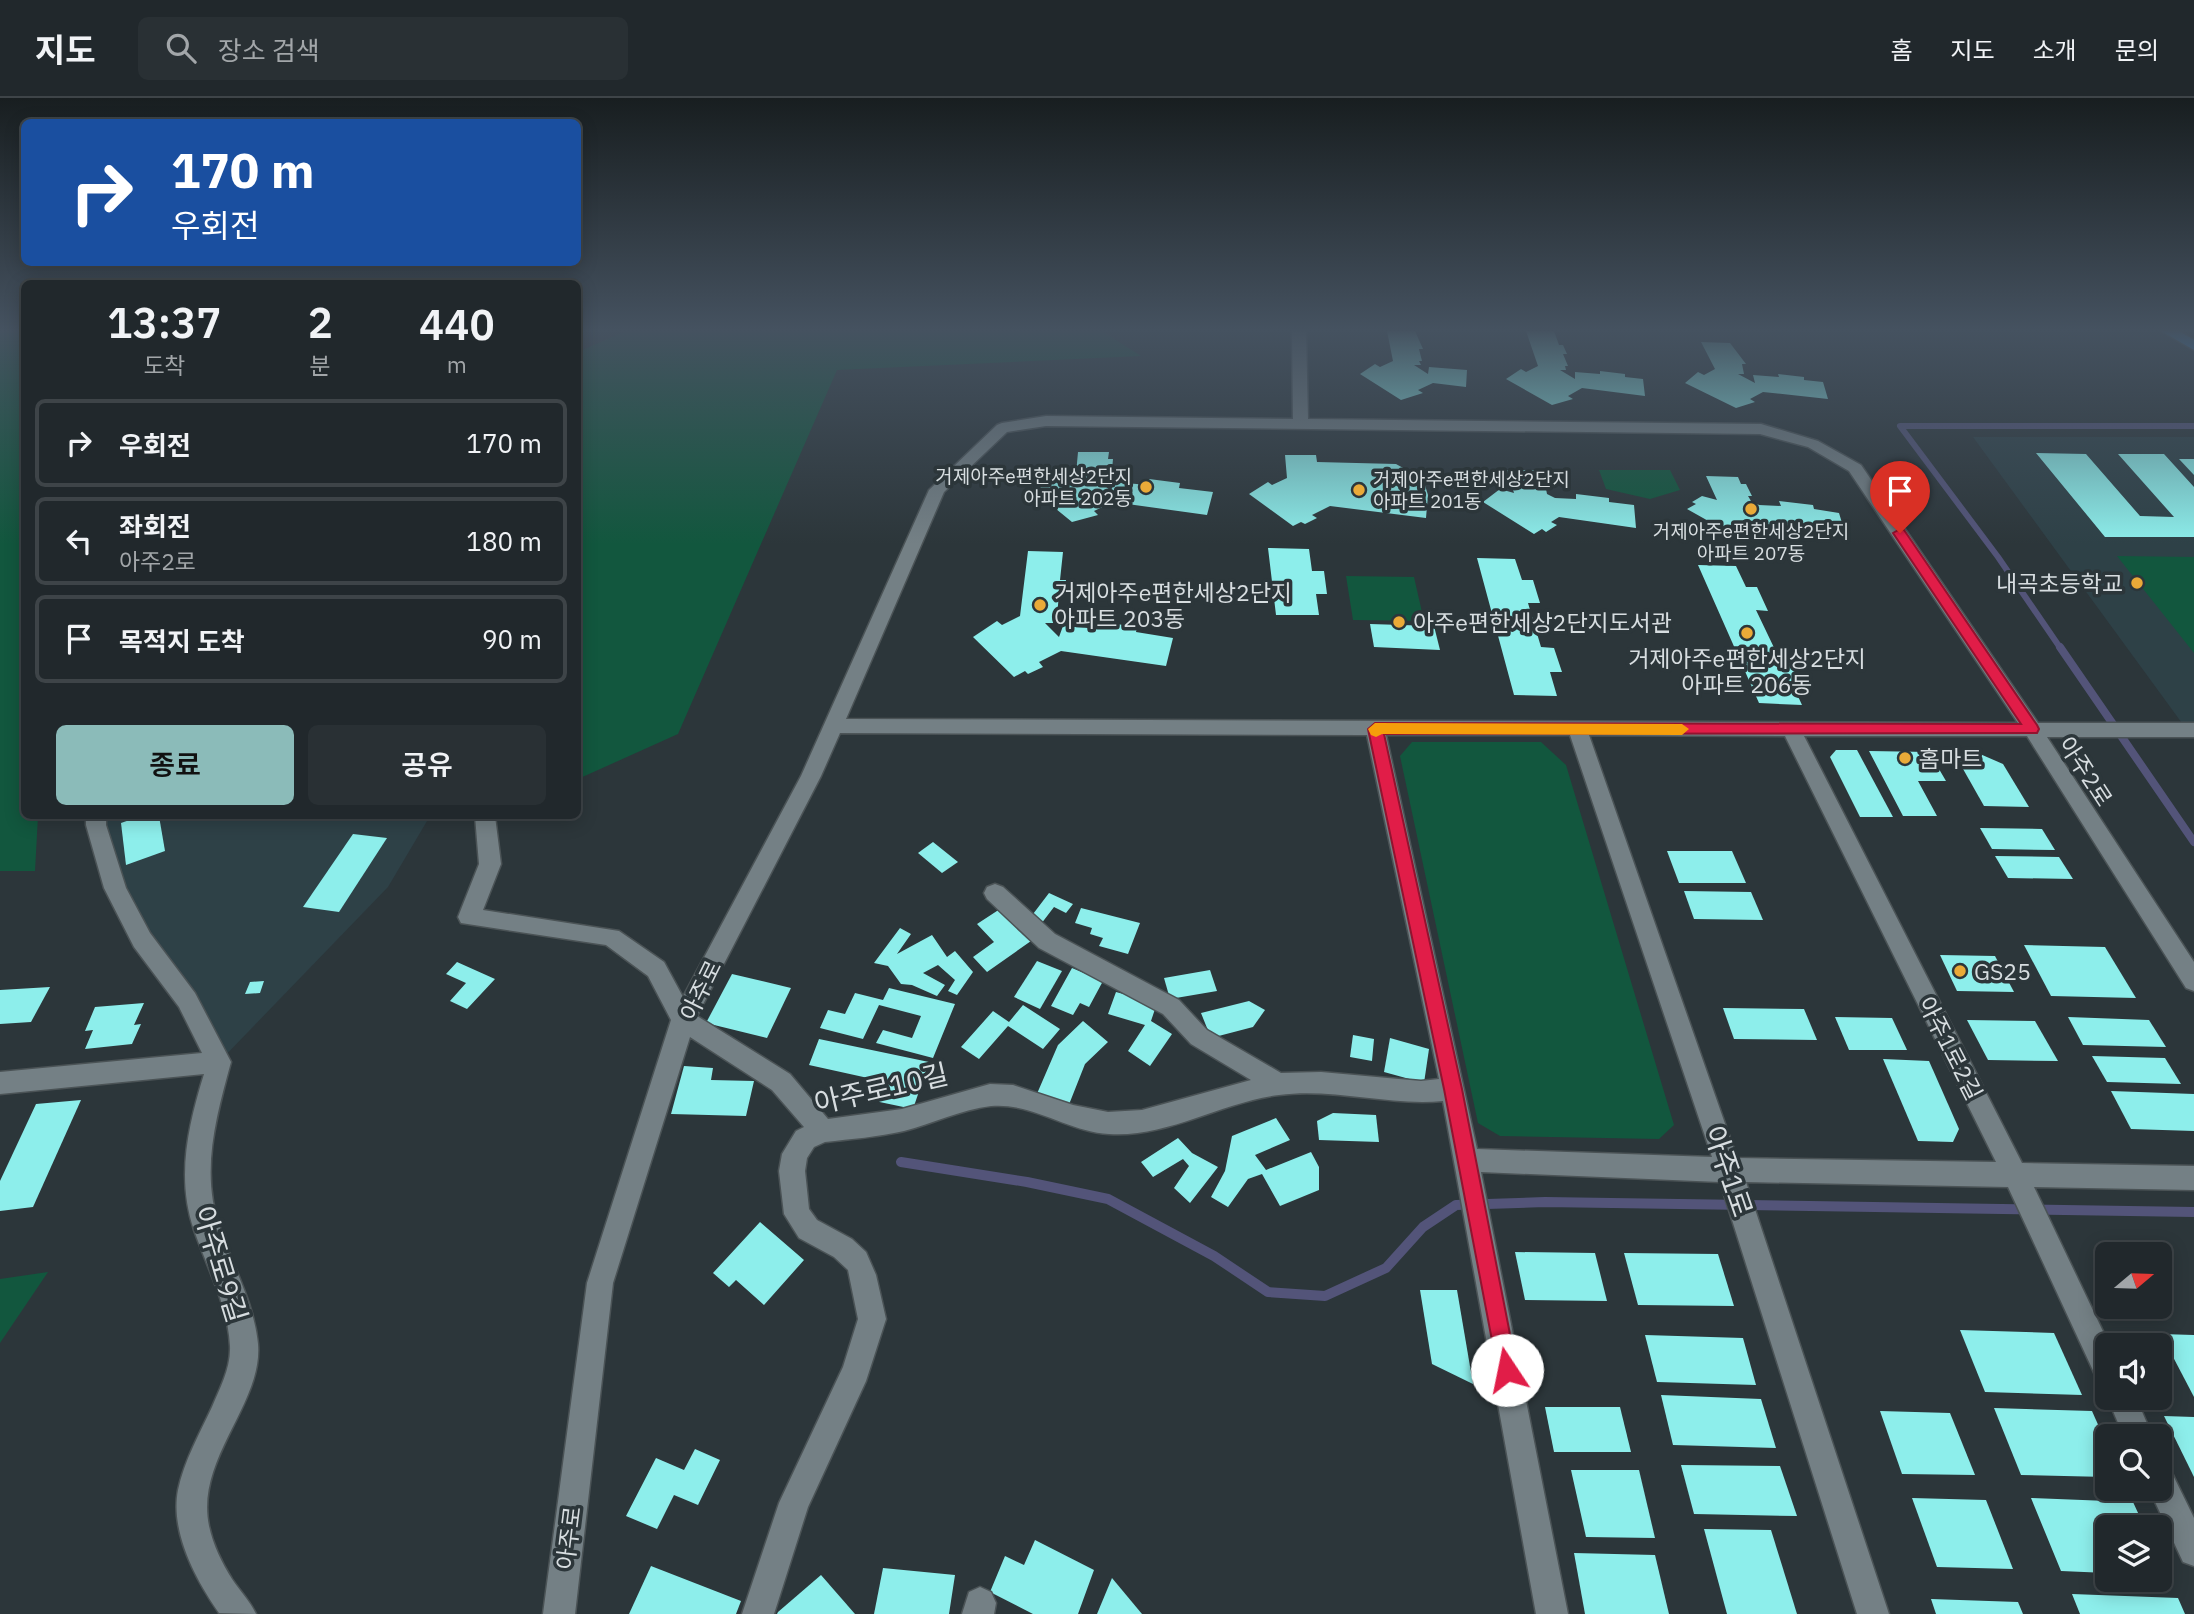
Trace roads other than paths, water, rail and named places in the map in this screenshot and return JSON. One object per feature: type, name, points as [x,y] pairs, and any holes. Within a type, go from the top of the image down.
[{"type":"street","points":[[1301,402],[1301,424]]},
{"type":"street","name":"아주2로","points":[[1002,428],[1046,421],[1761,429],[1813,444],[1856,468],[2032,729],[2194,981]]},
{"type":"street","name":"아주로","points":[[559,1614],[600,1283],[683,1020],[810,776],[937,490],[1002,428]]},
{"type":"street","points":[[832,726],[1578,730],[2032,729],[2191,733]]},
{"type":"street","points":[[1375,729],[1453,1089],[1552,1614]]},
{"type":"street","name":"아주1로2길","points":[[1791,729],[2015,1175],[2095,1344]]},
{"type":"street","name":"아주1로","points":[[1578,730],[1754,1243],[1873,1614]]},
{"type":"street","points":[[0,1083],[219,1062],[187,1000],[142,940],[115,888],[96,819]]},
{"type":"street","points":[[485,819],[490,864],[469,917],[611,937],[656,969],[683,1020],[781,1082],[823,1131]]},
{"type":"street","points":[[995,893],[1047,941],[1171,1007],[1199,1037],[1278,1084]]},
{"type":"street","name":"아주로9길","points":[[219,1062],[199,1142],[201,1211],[240,1318],[245,1347],[239,1378],[192,1491],[192,1517],[201,1551],[231,1605],[240,1614]]},
{"type":"street","name":"아주로10길","points":[[758,1614],[794,1503],[856,1371],[872,1319],[863,1275],[857,1261],[843,1248],[808,1229],[797,1214],[792,1191],[795,1154],[805,1139],[823,1131],[902,1119],[990,1095],[1013,1096],[1073,1116],[1108,1123],[1142,1121],[1278,1084],[1321,1083],[1421,1092],[1453,1089]]},
{"type":"street","points":[[1466,1160],[1729,1170],[2194,1178]]},
{"type":"street","points":[[2171,1501],[2194,1550]]},
{"type":"waterway","points":[[2061,649],[1998,557],[1900,426],[2194,426]]},
{"type":"waterway","points":[[2060,647],[2194,842]]},
{"type":"waterway","points":[[901,1162],[1027,1182],[1108,1199],[1214,1256],[1268,1292],[1325,1296],[1386,1268],[1423,1227],[1456,1205],[1545,1202],[2194,1212]]},
{"type":"place","name":"거제아주e편한세상2단지 아파트 202동","points":[[1146,487]]},
{"type":"place","name":"거제아주e편한세상2단지 아파트 201동","points":[[1359,490]]},
{"type":"place","name":"거제아주e편한세상2단지 아파트 207동","points":[[1751,509]]},
{"type":"place","name":"내곡초등학교","points":[[2137,583]]},
{"type":"place","name":"거제아주e편한세상2단지 아파트 203동","points":[[1040,605]]},
{"type":"place","name":"아주e편한세상2단지도서관","points":[[1399,622]]},
{"type":"place","name":"거제아주e편한세상2단지 아파트 206동","points":[[1747,633]]},
{"type":"place","name":"홈마트","points":[[1905,758]]},
{"type":"place","name":"GS25","points":[[1960,971]]}]
